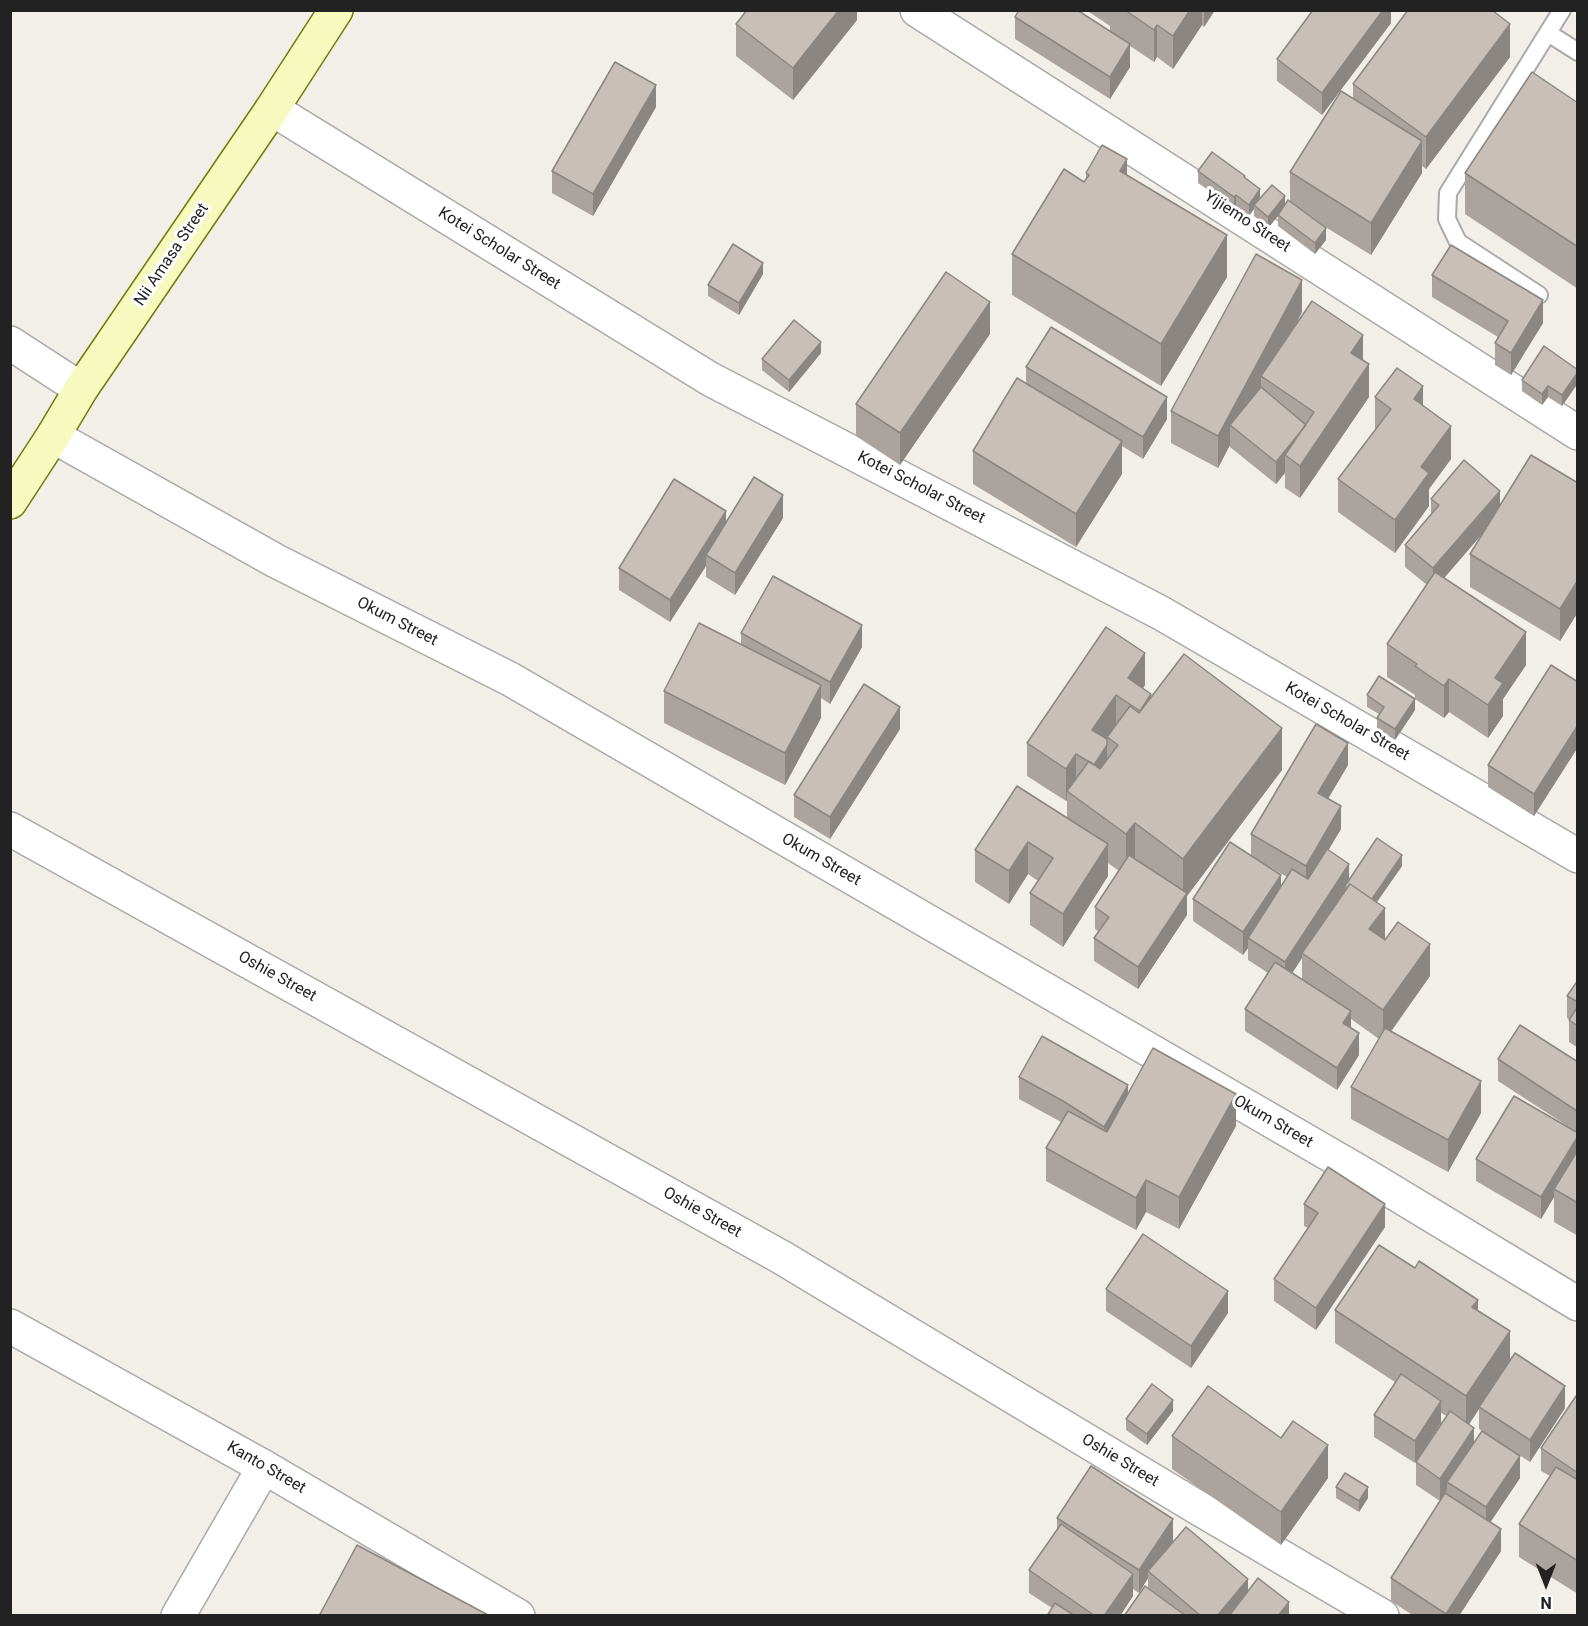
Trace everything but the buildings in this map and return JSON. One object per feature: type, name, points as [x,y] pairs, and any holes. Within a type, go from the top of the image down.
[{"type":"street","name":"Nii Amasa Street","points":[[10,502],[81,389],[272,109],[336,10]]},
{"type":"street","name":"Yijiemo Street","points":[[917,10],[1578,433]]},
{"type":"street","name":"Kotei Scholar Street","points":[[272,109],[710,379],[1161,613],[1578,856]]},
{"type":"street","points":[[10,343],[81,389]]},
{"type":"street","name":"Okum Street","points":[[53,436],[276,561],[510,679],[1370,1178],[1578,1304]]},
{"type":"street","name":"Oshie Street","points":[[10,829],[781,1257],[1382,1616]]},
{"type":"street","name":"Kanto Street","points":[[10,1326],[264,1467],[518,1616]]},
{"type":"street","points":[[178,1616],[264,1467]]},
{"type":"lane","points":[[1539,295],[1458,242],[1447,219],[1448,193],[1562,10]]},
{"type":"lane","points":[[1548,33],[1578,52]]}]
